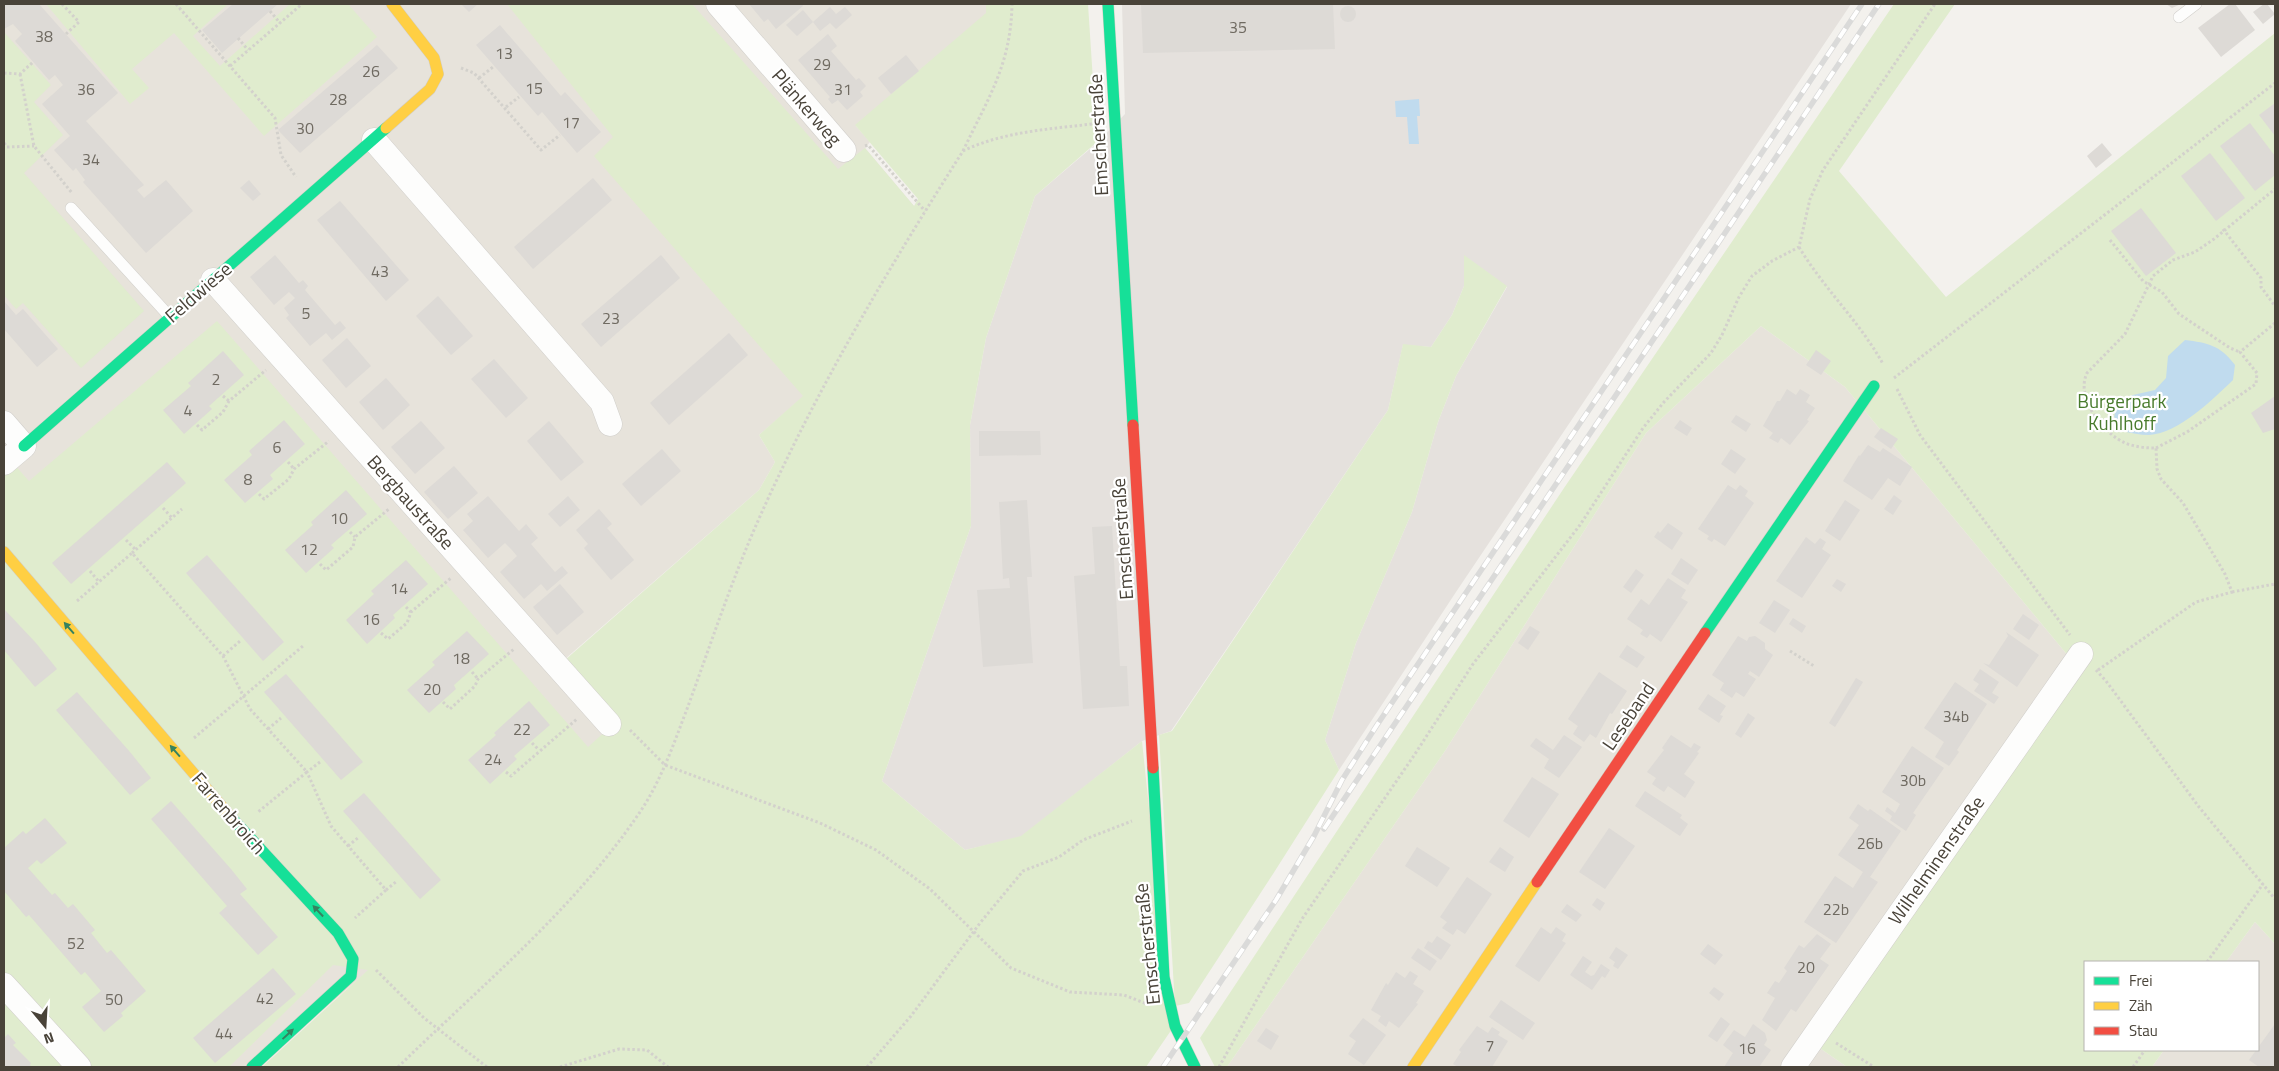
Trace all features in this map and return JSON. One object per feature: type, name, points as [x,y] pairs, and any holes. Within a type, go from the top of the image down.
[{"type":"street","points":[[392,4],[434,58]]},
{"type":"street","name":"Plänkerweg","points":[[718,4],[844,150]]},
{"type":"street","name":"Emscherstraße","points":[[1108,4],[1150,702],[1164,977],[1171,1013],[1181,1041],[1195,1067]]},
{"type":"street","name":"Feldwiese","points":[[24,446],[430,89],[438,74],[434,58]]},
{"type":"street","points":[[374,140],[602,402],[610,424]]},
{"type":"street","name":"Bergbaustraße","points":[[213,280],[609,724]]},
{"type":"street","name":"Leseband","points":[[1413,1067],[1657,703],[1874,386]]},
{"type":"street","points":[[4,423],[24,446],[4,464]]},
{"type":"street","name":"Farrenbroich","points":[[4,552],[240,827],[338,933],[353,959]]},
{"type":"street","name":"Wilhelminenstraße","points":[[1793,1067],[2083,654]]},
{"type":"street","points":[[252,1067],[351,976],[353,959]]},
{"type":"street","points":[[4,985],[79,1067]]},
{"type":"lane","points":[[2180,17],[2196,4]]},
{"type":"lane","points":[[72,208],[170,317]]},
{"type":"path","points":[[62,4],[79,22],[66,34]]},
{"type":"path","points":[[176,4],[275,118],[281,155],[309,196]]},
{"type":"path","points":[[230,66],[302,4]]},
{"type":"path","points":[[398,1067],[541,931],[616,846],[644,806],[665,765],[754,530],[844,349],[925,211],[963,151],[1000,76],[1010,34],[1012,4]]},
{"type":"path","points":[[1887,371],[1869,340],[1812,268],[1799,247],[1810,199],[1823,170],[1935,4]]},
{"type":"path","points":[[270,11],[280,23]]},
{"type":"path","points":[[238,38],[248,50]]},
{"type":"path","points":[[434,58],[474,73],[506,107],[541,150],[560,135]]},
{"type":"path","points":[[4,73],[20,74],[34,62]]},
{"type":"path","points":[[479,78],[492,67]]},
{"type":"path","points":[[20,74],[34,146],[75,196],[72,208]]},
{"type":"path","points":[[1889,375],[1892,379],[2275,83]]},
{"type":"path","points":[[506,107],[519,97]]},
{"type":"path","points":[[963,151],[980,143],[1001,138],[1052,128],[1115,121]]},
{"type":"path","points":[[4,143],[7,147],[34,146]]},
{"type":"path","name":"Plänkerweg","points":[[844,150],[868,146],[925,211]]},
{"type":"path","points":[[2110,240],[2143,282],[2149,284],[2162,292],[2179,314],[2230,348],[2240,352],[2257,373],[2256,384],[2187,432],[2156,448],[2142,448],[2126,443],[2112,435],[2102,426],[2088,400],[2085,378],[2125,334],[2149,284],[2152,276],[2173,260],[2195,252],[2275,189]]},
{"type":"path","points":[[2223,230],[2261,278],[2261,287],[2275,306]]},
{"type":"path","points":[[1219,1067],[1302,919],[1473,664],[1580,526],[1643,428],[1664,402],[1711,353],[1722,335],[1739,297],[1752,276],[1772,261],[1799,247]]},
{"type":"path","points":[[2240,352],[2275,323]]},
{"type":"path","points":[[197,425],[202,430],[223,412],[229,401],[281,357]]},
{"type":"path","points":[[1896,388],[1920,435],[2199,806],[2275,899]]},
{"type":"path","points":[[223,396],[229,401]]},
{"type":"path","points":[[259,494],[264,499],[289,479],[294,469],[345,428]]},
{"type":"path","points":[[2156,448],[2157,469],[2161,479],[2183,503],[2226,574],[2232,592]]},
{"type":"path","points":[[288,462],[294,469]]},
{"type":"path","points":[[320,564],[326,570],[353,547],[355,537],[405,496]]},
{"type":"path","points":[[163,508],[172,518]]},
{"type":"path","points":[[59,616],[182,509]]},
{"type":"path","points":[[350,532],[355,537]]},
{"type":"path","points":[[126,540],[223,656],[250,709],[307,772],[331,826],[386,890]]},
{"type":"path","points":[[381,633],[388,639],[407,623],[410,612],[466,564]]},
{"type":"path","points":[[90,571],[99,582]]},
{"type":"path","points":[[2083,654],[2196,602],[2232,592],[2275,584]]},
{"type":"path","points":[[406,607],[410,612]]},
{"type":"path","points":[[443,702],[450,709],[475,686],[478,679],[530,636]]},
{"type":"path","points":[[223,656],[240,642]]},
{"type":"path","points":[[176,752],[303,646]]},
{"type":"path","points":[[1790,651],[1814,666]]},
{"type":"path","points":[[472,672],[478,679]]},
{"type":"path","points":[[506,772],[511,776],[539,750],[593,706]]},
{"type":"path","points":[[268,729],[281,718]]},
{"type":"path","points":[[609,724],[624,725],[665,765],[820,823],[876,850],[930,889],[1011,968],[1070,992],[1124,995],[1171,1013]]},
{"type":"path","points":[[532,743],[539,750]]},
{"type":"path","points":[[240,827],[320,762]]},
{"type":"path","points":[[866,1067],[910,1016],[973,932],[1023,870],[1059,857],[1084,840],[1127,822],[1155,817]]},
{"type":"path","points":[[348,846],[359,837]]},
{"type":"path","points":[[338,933],[397,881]]},
{"type":"path","points":[[2208,961],[2262,884]]},
{"type":"path","points":[[353,959],[375,968],[424,1018],[465,1052],[487,1067]]},
{"type":"path","points":[[1817,1031],[1874,1067]]},
{"type":"path","points":[[560,1067],[618,1049],[647,1050],[668,1067]]},
{"type":"path","points":[[2133,1067],[2145,1051]]},
{"type":"shaded area","points":[[4,4],[986,4],[987,13],[856,126],[870,142],[865,148],[914,206],[804,396],[759,435],[775,462],[759,490],[565,659],[619,720],[369,970],[256,1067],[4,1067]]},
{"type":"shaded area","points":[[1122,4],[1851,4],[1456,592],[1339,770],[1325,740],[1356,643],[1412,512],[1438,422],[1456,376],[1507,287],[1464,256],[1464,286],[1452,315],[1431,347],[1403,345],[1388,410],[1171,731],[1142,741],[1021,837],[965,850],[882,781],[971,526],[970,425],[986,338],[1035,196],[1097,143],[1125,114]]},
{"type":"shaded area","points":[[1761,326],[1845,387],[2079,669],[1811,1042],[1847,1067],[1227,1067],[1445,751],[1646,433]]},
{"type":"shaded area","points":[[2255,922],[2275,944],[2275,1067],[2152,1067],[2163,1051],[2259,1051],[2259,961],[2227,961]]},
{"type":"green space","points":[[46,4],[228,4],[193,36],[220,66],[290,4],[348,4],[377,37],[264,136],[174,33],[132,69],[149,88],[130,104]]},
{"type":"green space","points":[[507,4],[692,4],[838,169],[865,148],[914,206],[918,199],[855,125],[986,13],[986,4],[1088,4],[1097,142],[1035,196],[986,338],[970,425],[971,526],[882,781],[965,850],[1021,836],[1142,741],[1172,1029],[1146,1067],[262,1067],[368,970],[333,965],[229,1067],[4,1067],[4,453],[29,481],[217,321],[588,747],[619,719],[565,660],[759,490],[775,462],[759,435],[803,396],[594,156],[613,137]]},
{"type":"green space","name":"Bürgerpark Kuhlhoff","points":[[1894,4],[1955,4],[1839,171],[1946,297],[2275,33],[2275,944],[2255,922],[2227,961],[2084,961],[2084,1051],[2163,1051],[2152,1067],[1847,1067],[1811,1042],[2079,669],[1845,387],[1761,326],[1646,433],[1445,751],[1227,1067],[1215,1067],[1200,1038],[1564,488]]},
{"type":"green space","points":[[4,32],[51,85],[34,102],[63,135],[24,173],[144,311],[81,368],[23,303],[16,309],[4,295]]},
{"type":"green space","points":[[1464,255],[1507,286],[1456,376],[1438,422],[1412,512],[1356,643],[1325,740],[1339,770],[1189,1003],[1175,1006],[1159,735],[1172,731],[1388,410],[1403,344],[1431,347],[1452,315],[1464,286]]},
{"type":"water","points":[[1419,99],[1420,116],[1417,116],[1419,144],[1409,144],[1407,117],[1396,117],[1395,101]]},
{"type":"water","points":[[2185,340],[2213,346],[2224,353],[2235,365],[2233,380],[2194,414],[2172,428],[2149,435],[2122,431],[2114,419],[2116,403],[2133,395],[2155,390],[2166,378],[2168,356]]},
{"type":"building","points":[[4,4],[39,4],[118,93],[86,121],[144,185],[137,190],[144,198],[166,180],[193,211],[146,253],[83,182],[85,180],[76,168],[73,171],[54,150],[70,136],[42,104],[63,85],[55,75],[49,80],[15,41],[22,34],[13,24],[4,29]]},
{"type":"building","points":[[233,4],[278,4],[222,53],[202,30]]},
{"type":"building","points":[[461,4],[478,4],[469,12]]},
{"type":"building","points":[[749,4],[802,4],[803,6],[776,29],[768,19],[764,22]]},
{"type":"building","points":[[1141,4],[1333,4],[1335,49],[1143,53]]},
{"type":"building","points":[[2166,4],[2181,4],[2172,8]]},
{"type":"building","points":[[2230,4],[2235,4],[2255,30],[2221,57],[2198,28]]},
{"type":"building","points":[[2267,4],[2275,14],[2263,24],[2253,12]]},
{"type":"building","points":[[1348,6],[1356,14],[1348,22],[1340,14]]},
{"type":"building","points":[[830,7],[836,14],[845,7],[852,15],[836,29],[830,23],[820,31],[813,22]]},
{"type":"building","points":[[803,10],[813,22],[797,36],[786,25]]},
{"type":"building","points":[[500,25],[561,96],[565,92],[601,132],[577,153],[542,112],[538,116],[476,45]]},
{"type":"building","points":[[828,34],[837,46],[831,51],[856,80],[859,78],[866,86],[860,92],[863,96],[847,110],[838,100],[832,104],[828,99],[830,97],[798,60]]},
{"type":"building","points":[[377,45],[398,68],[300,153],[278,130]]},
{"type":"building","points":[[906,55],[919,71],[891,94],[878,78]]},
{"type":"building","points":[[2275,103],[2275,136],[2259,115]]},
{"type":"building","points":[[2250,123],[2275,156],[2275,175],[2255,191],[2220,146]]},
{"type":"building","points":[[2102,143],[2112,155],[2096,168],[2087,156]]},
{"type":"building","points":[[2210,153],[2245,198],[2216,221],[2181,176]]},
{"type":"building","points":[[593,178],[612,200],[533,269],[514,247]]},
{"type":"building","points":[[249,180],[261,194],[253,201],[240,188]]},
{"type":"building","points":[[340,201],[409,280],[386,301],[317,220]]},
{"type":"building","points":[[2141,208],[2176,253],[2146,276],[2111,231]]},
{"type":"building","points":[[275,255],[299,283],[303,280],[308,286],[305,290],[335,325],[340,321],[346,328],[332,340],[326,333],[310,346],[286,318],[289,315],[284,308],[295,298],[289,292],[274,305],[250,277]]},
{"type":"building","points":[[661,255],[680,278],[601,347],[581,324]]},
{"type":"building","points":[[438,296],[473,336],[451,355],[416,316]]},
{"type":"building","points":[[4,301],[16,315],[23,309],[58,349],[37,367],[4,329]]},
{"type":"building","points":[[729,333],[748,355],[669,425],[650,403]]},
{"type":"building","points":[[347,338],[371,366],[346,388],[322,360]]},
{"type":"building","points":[[1816,350],[1831,361],[1821,375],[1806,365]]},
{"type":"building","points":[[223,351],[244,375],[209,406],[212,409],[184,434],[163,410],[191,386],[188,383]]},
{"type":"building","points":[[494,359],[528,398],[506,418],[471,379]]},
{"type":"building","points":[[386,378],[410,405],[383,430],[359,402]]},
{"type":"building","points":[[1787,389],[1796,395],[1800,389],[1810,395],[1806,402],[1815,408],[1807,420],[1809,421],[1790,445],[1781,438],[1778,443],[1769,438],[1773,433],[1763,426],[1777,401],[1780,401]]},
{"type":"building","points":[[2275,396],[2275,429],[2263,433],[2251,413]]},
{"type":"building","points":[[1736,415],[1751,424],[1746,432],[1731,422]]},
{"type":"building","points":[[284,420],[305,444],[270,475],[273,479],[245,503],[224,480],[252,455],[249,451]]},
{"type":"building","points":[[1680,420],[1692,428],[1687,436],[1674,428]]},
{"type":"building","points":[[421,421],[445,448],[415,474],[391,447]]},
{"type":"building","points":[[549,421],[584,462],[561,481],[527,441]]},
{"type":"building","points":[[1881,428],[1898,439],[1891,449],[1874,437]]},
{"type":"building","points":[[979,431],[1040,431],[1041,455],[979,456]]},
{"type":"building","points":[[1868,445],[1880,452],[1883,448],[1912,467],[1900,486],[1888,478],[1872,500],[1843,481],[1859,455]]},
{"type":"building","points":[[662,449],[681,471],[641,506],[622,484]]},
{"type":"building","points":[[1731,449],[1746,459],[1735,474],[1721,464]]},
{"type":"building","points":[[167,462],[186,483],[71,584],[52,563]]},
{"type":"building","points":[[454,466],[478,493],[448,519],[424,492]]},
{"type":"building","points":[[1728,485],[1736,490],[1740,485],[1748,491],[1745,496],[1754,503],[1725,546],[1714,539],[1712,542],[1707,539],[1709,536],[1698,529]]},
{"type":"building","points":[[346,490],[367,514],[331,545],[334,548],[306,573],[285,550],[313,525],[311,522]]},
{"type":"building","points":[[1894,495],[1902,501],[1893,515],[1884,509]]},
{"type":"building","points":[[488,496],[519,531],[526,524],[538,538],[531,544],[555,572],[562,566],[568,573],[547,591],[541,584],[524,599],[500,572],[517,556],[511,549],[505,543],[488,558],[463,530],[473,521],[467,514]]},
{"type":"building","points":[[568,496],[580,510],[560,527],[548,514]]},
{"type":"building","points":[[1027,500],[1032,577],[1027,577],[1033,663],[983,667],[977,590],[1010,588],[1009,578],[1003,579],[999,502]]},
{"type":"building","points":[[1845,500],[1860,510],[1840,541],[1825,531]]},
{"type":"building","points":[[599,509],[612,524],[607,528],[634,560],[611,580],[584,548],[588,544],[576,530]]},
{"type":"building","points":[[1668,523],[1683,533],[1672,550],[1654,537]]},
{"type":"building","points":[[1112,526],[1120,666],[1127,666],[1129,706],[1083,709],[1074,576],[1095,574],[1092,527]]},
{"type":"building","points":[[1806,537],[1815,544],[1820,538],[1826,542],[1822,549],[1831,555],[1802,598],[1776,581]]},
{"type":"building","points":[[207,555],[284,642],[263,661],[186,573]]},
{"type":"building","points":[[1681,558],[1698,570],[1688,585],[1671,574]]},
{"type":"building","points":[[406,560],[428,584],[393,615],[395,618],[367,644],[346,620],[374,594],[371,591]]},
{"type":"building","points":[[1636,569],[1644,575],[1631,593],[1623,587]]},
{"type":"building","points":[[1668,578],[1686,590],[1681,598],[1688,602],[1661,642],[1650,634],[1647,638],[1640,634],[1643,630],[1627,619],[1641,599],[1649,605]]},
{"type":"building","points":[[1837,579],[1846,584],[1841,592],[1832,586]]},
{"type":"building","points":[[560,584],[584,612],[557,635],[533,607]]},
{"type":"building","points":[[1774,600],[1790,610],[1775,633],[1759,623]]},
{"type":"building","points":[[4,609],[57,669],[35,687],[4,650]]},
{"type":"building","points":[[2023,614],[2039,625],[2029,640],[2013,629]]},
{"type":"building","points":[[1793,618],[1806,626],[1802,633],[1789,624]]},
{"type":"building","points":[[1530,626],[1540,632],[1528,650],[1518,643]]},
{"type":"building","points":[[467,631],[489,654],[454,685],[456,689],[429,713],[407,690],[435,665],[432,662]]},
{"type":"building","points":[[2006,632],[2039,655],[2017,687],[1983,663],[1989,665],[2008,636]]},
{"type":"building","points":[[1738,636],[1747,641],[1749,637],[1755,636],[1765,643],[1765,649],[1773,655],[1759,677],[1750,671],[1748,674],[1756,679],[1744,697],[1736,692],[1732,698],[1720,690],[1724,683],[1712,675]]},
{"type":"building","points":[[1627,645],[1645,657],[1637,668],[1619,657]]},
{"type":"building","points":[[1980,669],[1999,682],[1992,693],[1999,697],[1994,704],[1974,691],[1979,684],[1973,680]]},
{"type":"building","points":[[1599,672],[1627,691],[1612,714],[1610,713],[1596,738],[1590,734],[1584,742],[1573,734],[1578,726],[1568,719]]},
{"type":"building","points":[[286,674],[363,762],[341,780],[264,692]]},
{"type":"building","points":[[1856,678],[1863,682],[1835,727],[1829,723]]},
{"type":"building","points":[[1955,682],[1987,704],[1957,750],[1959,752],[1949,766],[1935,757],[1944,742],[1924,728]]},
{"type":"building","points":[[77,692],[151,778],[130,795],[56,710]]},
{"type":"building","points":[[1708,694],[1726,706],[1720,715],[1723,716],[1719,723],[1698,709]]},
{"type":"building","points":[[529,701],[550,725],[514,756],[517,759],[490,784],[468,760]]},
{"type":"building","points":[[1748,713],[1755,718],[1741,738],[1735,734]]},
{"type":"building","points":[[1564,735],[1582,747],[1559,778],[1544,768],[1549,759],[1530,746],[1536,738],[1553,750]]},
{"type":"building","points":[[1671,735],[1691,748],[1694,743],[1701,747],[1697,752],[1699,753],[1684,774],[1695,782],[1685,798],[1668,786],[1664,792],[1652,784],[1656,778],[1647,772],[1664,750],[1662,748]]},
{"type":"building","points":[[1912,746],[1944,768],[1913,813],[1916,815],[1906,831],[1890,820],[1892,816],[1885,811],[1887,807],[1895,813],[1900,804],[1882,792]]},
{"type":"building","points":[[1532,777],[1559,794],[1529,838],[1503,821]]},
{"type":"building","points":[[1645,791],[1682,815],[1680,818],[1688,824],[1680,836],[1635,806]]},
{"type":"building","points":[[364,793],[441,880],[420,899],[343,811]]},
{"type":"building","points":[[171,801],[247,889],[240,894],[278,937],[258,955],[219,913],[227,906],[151,819]]},
{"type":"building","points":[[1858,804],[1868,811],[1870,809],[1901,831],[1870,877],[1878,882],[1836,943],[1804,922],[1835,876],[1853,888],[1863,872],[1838,855],[1859,825],[1849,818]]},
{"type":"building","points":[[45,818],[67,843],[41,864],[37,860],[28,868],[52,895],[55,893],[68,908],[73,904],[95,930],[91,933],[107,953],[111,950],[146,991],[121,1013],[123,1016],[104,1032],[82,1007],[101,991],[85,972],[81,975],[29,915],[26,917],[4,891],[4,848],[23,831],[26,834]]},
{"type":"building","points":[[1609,828],[1635,846],[1605,889],[1579,872]]},
{"type":"building","points":[[1417,847],[1450,868],[1437,887],[1405,866]]},
{"type":"building","points":[[1500,847],[1514,857],[1505,872],[1489,862]]},
{"type":"building","points":[[1467,877],[1492,894],[1465,934],[1457,929],[1453,935],[1442,928],[1447,922],[1440,917]]},
{"type":"building","points":[[1597,898],[1605,903],[1600,911],[1592,905]]},
{"type":"building","points":[[1567,904],[1582,915],[1576,922],[1561,912]]},
{"type":"building","points":[[1541,927],[1551,934],[1556,927],[1566,934],[1562,941],[1566,943],[1539,982],[1515,966]]},
{"type":"building","points":[[1817,934],[1831,944],[1820,959],[1829,965],[1796,1012],[1791,1009],[1776,1031],[1762,1020],[1775,998],[1767,993],[1775,981],[1779,983],[1787,971],[1784,968],[1799,945],[1804,948]]},
{"type":"building","points":[[1437,936],[1451,945],[1441,960],[1424,948],[1428,941],[1432,943]]},
{"type":"building","points":[[1708,944],[1723,955],[1715,965],[1700,954]]},
{"type":"building","points":[[1616,947],[1628,955],[1618,969],[1613,966],[1615,962],[1609,958]]},
{"type":"building","points":[[1418,948],[1437,961],[1430,971],[1411,958]]},
{"type":"building","points":[[1583,956],[1592,962],[1585,972],[1591,976],[1594,975],[1601,964],[1610,970],[1605,978],[1602,976],[1592,990],[1570,975]]},
{"type":"building","points":[[273,968],[296,994],[215,1063],[193,1038]]},
{"type":"building","points":[[1410,971],[1418,976],[1413,984],[1424,991],[1416,1003],[1418,1004],[1399,1028],[1389,1021],[1386,1027],[1378,1021],[1381,1016],[1371,1010],[1386,983],[1388,985],[1396,972],[1405,978]]},
{"type":"building","points":[[1714,987],[1724,994],[1719,1001],[1709,993]]},
{"type":"building","points":[[1501,1000],[1535,1023],[1523,1040],[1489,1017]]},
{"type":"building","points":[[1721,1017],[1730,1024],[1717,1042],[1708,1036]]},
{"type":"building","points":[[1363,1018],[1386,1035],[1364,1065],[1348,1054],[1356,1041],[1349,1036]]},
{"type":"building","points":[[1753,1024],[1765,1033],[1767,1040],[1764,1045],[1771,1050],[1759,1067],[1724,1067],[1733,1053],[1723,1045],[1734,1030],[1745,1037]]},
{"type":"building","points":[[2275,1024],[2275,1067],[2259,1067],[2249,1060],[2256,1051],[2259,1051],[2259,1046]]},
{"type":"building","points":[[1477,1026],[1488,1033],[1492,1027],[1500,1032],[1498,1035],[1508,1041],[1492,1067],[1458,1067],[1453,1064],[1461,1052],[1459,1050]]},
{"type":"building","points":[[1266,1028],[1279,1036],[1271,1050],[1257,1041]]},
{"type":"building","points":[[8,1034],[16,1043],[13,1045],[31,1063],[32,1067],[4,1067],[4,1038]]},
{"type":"railway","points":[[1163,1067],[1276,900],[1314,836],[1342,780],[1377,725],[1862,4]]},
{"type":"railway","points":[[1324,829],[1879,4]]},
{"type":"traffic: fast","points":[[1108,4],[1133,425]]},
{"type":"traffic: fast","points":[[24,446],[386,128]]},
{"type":"traffic: fast","points":[[1705,633],[1874,386]]},
{"type":"traffic: fast","points":[[1153,768],[1164,977],[1175,1026],[1195,1067]]},
{"type":"traffic: fast","points":[[231,817],[338,933],[353,959],[351,976],[252,1067]]},
{"type":"traffic: slow","points":[[386,128],[430,89],[438,74],[434,58],[392,4]]},
{"type":"traffic: slow","points":[[4,552],[231,817]]},
{"type":"traffic: slow","points":[[1413,1067],[1537,882]]},
{"type":"traffic: jam","points":[[1133,425],[1153,768]]},
{"type":"traffic: jam","points":[[1537,882],[1705,633]]}]
